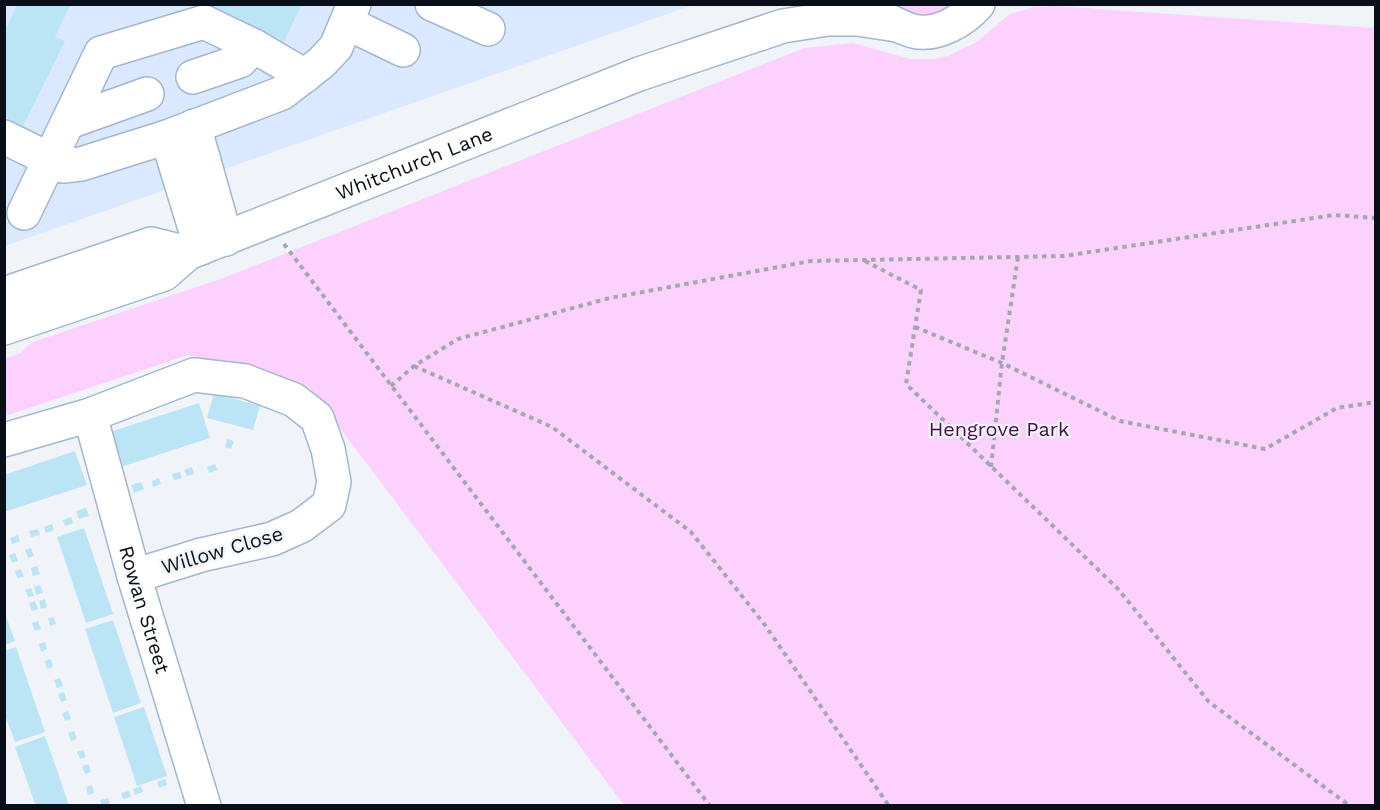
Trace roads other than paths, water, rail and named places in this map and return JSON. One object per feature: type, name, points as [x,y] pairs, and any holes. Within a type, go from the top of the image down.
[{"type":"street","points":[[432,4],[488,29]]},
{"type":"street","name":"Whitchurch Lane","points":[[639,74],[774,4]]},
{"type":"street","name":"Whitchurch Lane","points":[[866,4],[871,10],[897,25],[916,32],[939,30],[968,16],[978,4]]},
{"type":"street","points":[[4,137],[63,166],[81,164],[181,131],[282,93],[305,76],[336,47],[351,14],[404,50]]},
{"type":"street","name":"Whitchurch Lane","points":[[4,328],[164,274],[205,247],[639,74],[783,26],[828,19],[857,19],[897,25]]},
{"type":"street","points":[[24,213],[101,53],[204,22],[254,46],[305,76]]},
{"type":"street","points":[[193,76],[240,61],[254,46]]},
{"type":"street","points":[[69,122],[147,94]]},
{"type":"street","points":[[4,294],[151,244],[205,247],[181,131]]},
{"type":"street","name":"Willow Close","points":[[4,440],[90,415],[194,375],[245,381],[294,400],[316,418],[328,449],[334,482],[328,504],[302,526],[272,539],[201,555],[134,576]]},
{"type":"street","name":"Rowan Street","points":[[90,415],[134,576],[204,806]]},
{"type":"park label","name":"Hengrove Park","points":[[999,429]]}]
